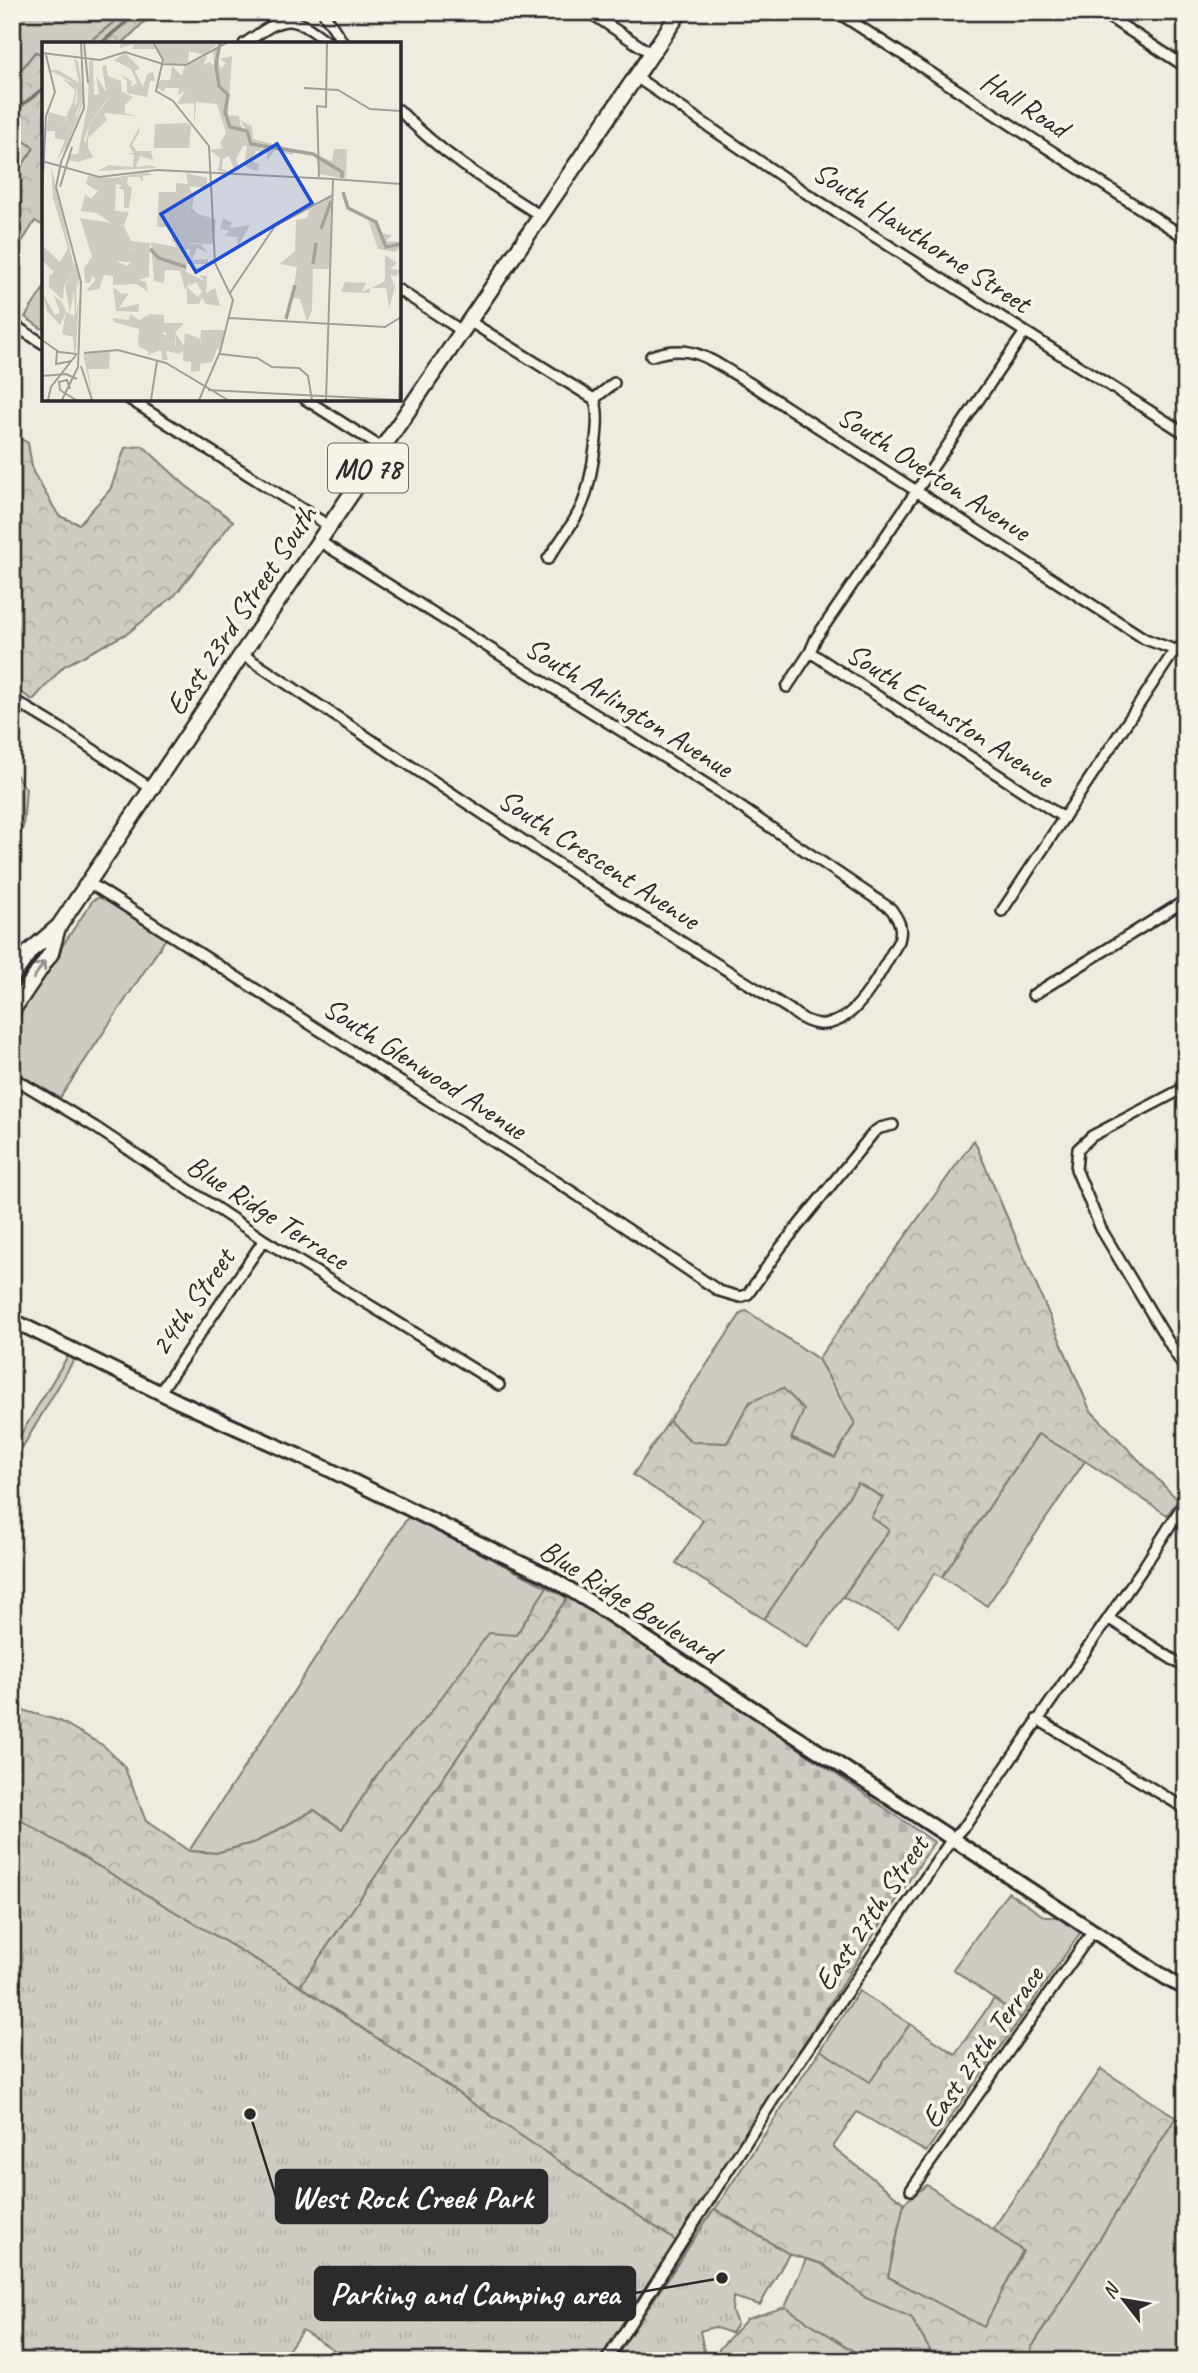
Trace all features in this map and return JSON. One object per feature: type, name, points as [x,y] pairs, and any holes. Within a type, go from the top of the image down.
[{"type":"main road","name":"East 23rd Street South","points":[[12,977],[30,951],[59,926],[680,12]]},
{"type":"main road","name":"East 23rd Street South","points":[[12,1012],[51,953],[59,926]]},
{"type":"main road","name":"Blue Ridge Boulevard","points":[[12,1320],[546,1575],[1093,1931],[1186,1988]]},
{"type":"street","points":[[323,12],[343,42]]},
{"type":"street","points":[[589,12],[652,54]]},
{"type":"street","name":"Hall Road","points":[[837,12],[1186,238]]},
{"type":"street","points":[[1101,12],[1186,67]]},
{"type":"street","points":[[247,42],[284,20],[298,22],[327,42]]},
{"type":"street","name":"South Hawthorne Street","points":[[636,77],[806,193],[1186,434]]},
{"type":"street","points":[[401,112],[457,163],[541,216]]},
{"type":"street","points":[[401,291],[594,399],[598,407],[598,426],[585,498],[548,559]]},
{"type":"street","points":[[12,324],[42,343]]},
{"type":"street","points":[[787,687],[816,638],[1025,332]]},
{"type":"street","name":"South Overton Avenue","points":[[651,356],[668,349],[694,351],[748,382],[1145,639],[1175,649]]},
{"type":"street","points":[[594,399],[614,383]]},
{"type":"street","points":[[132,401],[329,526]]},
{"type":"street","points":[[308,401],[382,448]]},
{"type":"street","name":"South Arlington Avenue","points":[[319,541],[714,789],[891,909],[900,920],[900,926]]},
{"type":"street","points":[[1002,911],[1175,649],[1186,644]]},
{"type":"street","name":"South Evanston Avenue","points":[[810,652],[1064,818]]},
{"type":"street","name":"South Crescent Avenue","points":[[242,653],[584,881],[812,1024],[839,1022],[857,1009],[899,941],[900,926]]},
{"type":"street","points":[[12,699],[152,789]]},
{"type":"street","name":"South Glenwood Avenue","points":[[88,882],[554,1181],[719,1291],[744,1296],[748,1294],[781,1247],[874,1132],[892,1125]]},
{"type":"street","points":[[1033,995],[1186,900]]},
{"type":"street","name":"Blue Ridge Terrace","points":[[12,1077],[95,1127],[264,1240],[499,1385]]},
{"type":"street","points":[[1186,1087],[1091,1136],[1078,1149],[1076,1168],[1101,1229],[1186,1371]]},
{"type":"street","name":"24th Street","points":[[160,1392],[264,1240]]},
{"type":"street","name":"East 27th Street","points":[[606,2361],[775,2097],[1108,1618],[1186,1500]]},
{"type":"street","points":[[1108,1618],[1186,1668]]},
{"type":"street","points":[[1037,1719],[1186,1809]]},
{"type":"street","name":"East 27th Terrace","points":[[911,2190],[1093,1931]]},
{"type":"green space","points":[[12,12],[86,12],[90,15],[92,12],[127,12],[89,42],[42,42],[42,54],[35,52],[12,82]]},
{"type":"green space","points":[[127,12],[154,12],[124,42],[89,42]]},
{"type":"green space","points":[[35,52],[42,54],[42,225],[35,221],[12,258],[12,181],[34,148],[15,134],[12,136],[12,82]]},
{"type":"green space","points":[[15,134],[34,148],[12,181],[12,136]]},
{"type":"green space","points":[[42,291],[42,329],[25,317]]},
{"type":"green space","points":[[12,434],[28,443],[33,472],[59,516],[79,524],[110,490],[125,448],[143,446],[185,485],[233,521],[175,595],[128,633],[64,666],[33,700],[12,687]]},
{"type":"green space","points":[[12,769],[26,789],[23,828],[12,839]]},
{"type":"green space","points":[[100,897],[167,937],[60,1098],[12,1070],[12,1021],[93,900]]},
{"type":"green space","points":[[974,1140],[1090,1410],[1178,1500],[1167,1515],[1085,1461],[1038,1434],[942,1577],[935,1573],[898,1628],[843,1597],[889,1530],[871,1517],[883,1497],[858,1483],[764,1619],[676,1563],[703,1520],[633,1475],[669,1421],[692,1442],[727,1443],[750,1402],[783,1388],[804,1410],[791,1439],[835,1458],[855,1423],[818,1359]]},
{"type":"green space","points":[[747,1311],[818,1359],[855,1423],[835,1458],[791,1438],[750,1402],[727,1443],[692,1442],[669,1421],[742,1312]]},
{"type":"green space","points":[[69,1354],[75,1358],[12,1465],[12,1449]]},
{"type":"green space","points":[[1038,1434],[1085,1461],[987,1606],[942,1577]]},
{"type":"green space","points":[[858,1483],[883,1498],[889,1530],[807,1648],[764,1619]]},
{"type":"green space","points":[[408,1517],[547,1587],[516,1635],[427,1718],[385,1763],[342,1829],[314,1810],[256,1842],[216,1853],[189,1851]]},
{"type":"green space","points":[[547,1587],[567,1598],[300,1986],[12,1815],[12,1707],[60,1721],[104,1746],[124,1766],[146,1821],[189,1851],[216,1853],[256,1842],[314,1810],[342,1829],[385,1763],[427,1717],[489,1633],[516,1635]]},
{"type":"green space","points":[[572,1591],[934,1842],[676,2241],[300,1986]]},
{"type":"green space","points":[[12,1815],[300,1986],[676,2241],[598,2361],[352,2361],[302,2330],[281,2361],[12,2361]]},
{"type":"green space","points":[[1008,1892],[1045,1917],[1057,1917],[1080,1933],[1021,2018],[953,1969]]},
{"type":"green space","points":[[859,1991],[910,2024],[870,2083],[820,2050]]},
{"type":"green space","points":[[994,1999],[1021,2018],[926,2152],[857,2112],[833,2147],[904,2203],[888,2277],[984,2327],[1023,2251],[993,2229],[1101,2069],[1176,2117],[1032,2347],[1028,2361],[930,2361],[934,2357],[911,2317],[866,2298],[823,2264],[789,2254],[715,2209],[820,2050],[870,2082],[910,2024],[955,2054]]},
{"type":"green space","points":[[1176,2117],[1186,2124],[1186,2361],[1028,2361],[1032,2347]]},
{"type":"green space","points":[[927,2185],[1023,2250],[984,2328],[888,2277],[904,2203]]},
{"type":"green space","points":[[714,2209],[789,2254],[760,2305],[733,2297],[732,2311],[737,2324],[731,2333],[714,2327],[700,2331],[706,2361],[613,2361]]},
{"type":"green space","points":[[806,2259],[822,2264],[866,2298],[911,2317],[934,2357],[930,2361],[869,2361],[785,2307]]},
{"type":"green space","points":[[785,2307],[869,2361],[720,2361],[719,2349],[747,2319]]},
{"type":"waterway","points":[[102,42],[138,12]]},
{"type":"waterway","points":[[12,113],[42,90]]},
{"type":"place","name":"West Rock Creek Park","points":[[250,2114]]},
{"type":"place","name":"Parking and Camping area","points":[[722,2278]]}]
